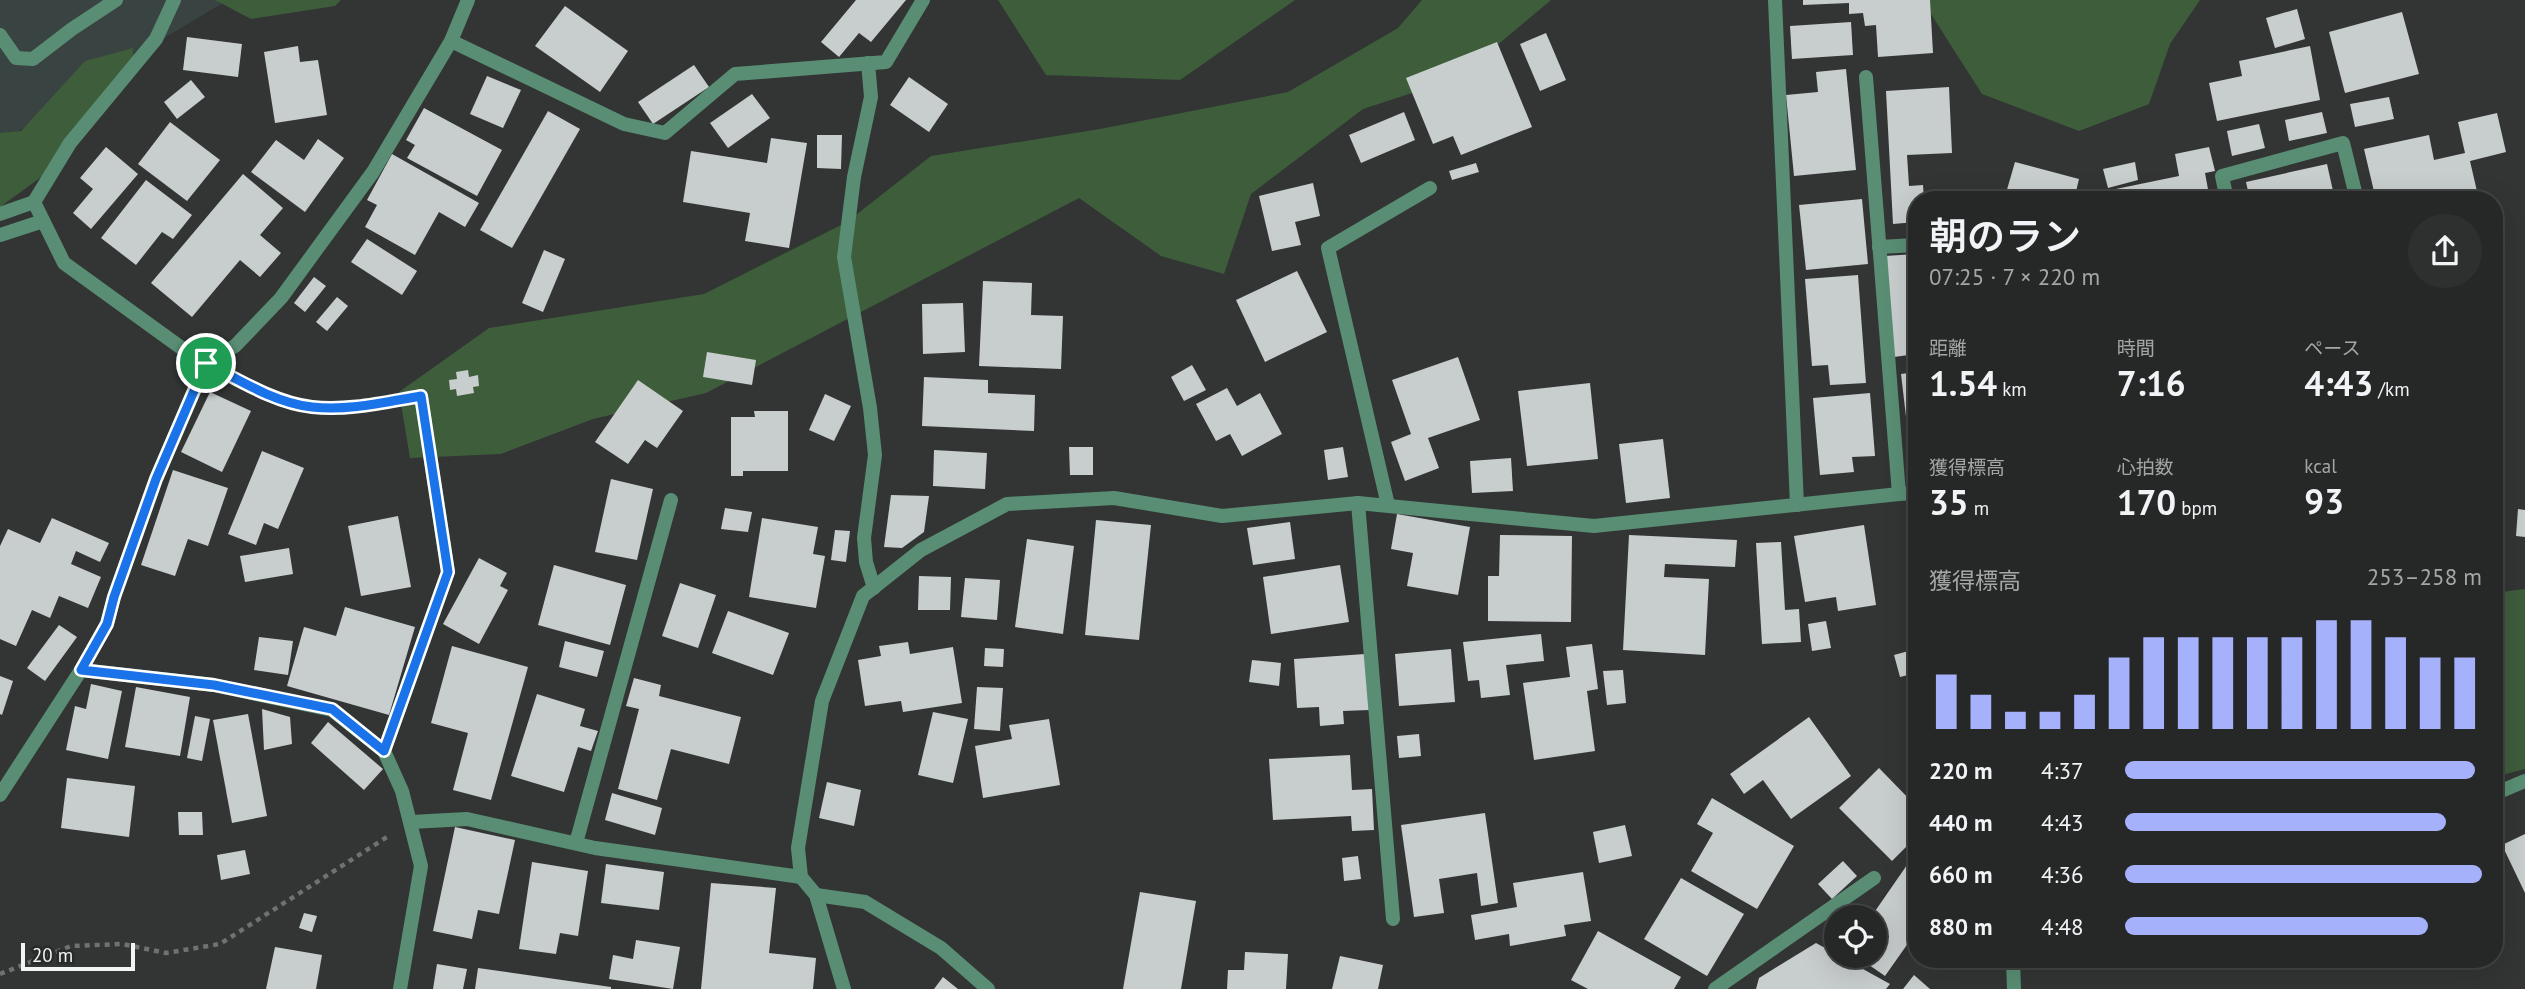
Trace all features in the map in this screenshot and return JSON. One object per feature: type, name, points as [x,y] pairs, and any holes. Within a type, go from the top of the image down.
[{"type":"street","points":[[0,35],[16,58],[33,60],[72,29],[116,0]]},
{"type":"street","points":[[0,214],[34,202],[70,143],[156,39],[174,0]]},
{"type":"street","points":[[0,795],[81,670],[107,624],[156,479],[206,363],[235,346],[281,298],[373,172],[451,41],[468,0]]},
{"type":"street","points":[[451,41],[624,124],[665,133],[735,74],[886,62],[923,0]]},
{"type":"street","points":[[1775,0],[1797,505]]},
{"type":"street","points":[[869,63],[871,97],[854,177],[844,257],[870,408],[875,455],[864,538],[866,562],[874,588]]},
{"type":"street","points":[[1866,77],[1899,494]]},
{"type":"street","points":[[2225,191],[2222,176],[2343,143],[2355,191]]},
{"type":"street","points":[[1388,505],[1328,248],[1430,188]]},
{"type":"street","points":[[34,202],[64,263],[206,363]]},
{"type":"street","points":[[0,234],[43,220]]},
{"type":"street","points":[[1880,247],[1908,245]]},
{"type":"street","points":[[384,751],[448,572],[421,396]]},
{"type":"street","points":[[844,989],[816,895],[801,877],[798,848],[822,701],[863,596],[921,550],[1007,504],[1114,498],[1222,516],[1357,503],[1594,526],[1908,493]]},
{"type":"street","points":[[576,843],[671,500]]},
{"type":"street","points":[[1357,503],[1393,919]]},
{"type":"street","points":[[81,670],[214,685],[332,709],[384,751],[402,790],[421,866],[400,989]]},
{"type":"street","points":[[2503,790],[2525,781]]},
{"type":"street","points":[[411,821],[467,819],[576,843],[801,877]]},
{"type":"street","points":[[1716,989],[1874,878]]},
{"type":"street","points":[[816,895],[865,902],[941,948],[988,989]]},
{"type":"street","points":[[2013,968],[2014,989]]},
{"type":"path","points":[[206,363],[266,394],[311,407],[351,407],[421,396]]},
{"type":"path","points":[[0,974],[71,946],[122,944],[166,953],[220,944],[411,821]]},
{"type":"shaded area","points":[[0,0],[228,0],[95,79],[0,144]]},
{"type":"green space","points":[[215,0],[341,0],[335,6],[251,19]]},
{"type":"green space","points":[[998,0],[1295,0],[1180,80],[1046,75]]},
{"type":"green space","points":[[1422,0],[1551,0],[1458,78],[1363,109],[1251,194],[1224,274],[1161,256],[1079,198],[706,393],[593,419],[501,454],[410,458],[399,392],[489,328],[704,294],[847,222],[931,156],[1100,129],[1288,92],[1398,28]]},
{"type":"green space","points":[[1922,0],[2200,0],[2170,44],[2149,104],[2079,131],[1982,94]]},
{"type":"green space","points":[[133,48],[132,77],[55,167],[0,207],[0,133],[21,131],[85,61]]},
{"type":"green space","points":[[2525,589],[2525,769],[2503,775],[2503,592]]},
{"type":"building","points":[[856,0],[906,0],[871,42],[859,33],[839,57],[821,42]]},
{"type":"building","points":[[1803,0],[1930,0],[1933,53],[1878,57],[1876,25],[1865,26],[1863,13],[1849,14],[1849,3],[1803,5]]},
{"type":"building","points":[[565,6],[628,51],[600,92],[535,46]]},
{"type":"building","points":[[2297,9],[2305,39],[2275,48],[2266,18]]},
{"type":"building","points":[[2402,12],[2419,74],[2345,93],[2329,32]]},
{"type":"building","points":[[1851,22],[1853,55],[1792,59],[1790,26]]},
{"type":"building","points":[[1546,33],[1566,80],[1540,91],[1520,44]]},
{"type":"building","points":[[187,37],[242,44],[238,77],[183,70]]},
{"type":"building","points":[[1497,42],[1532,127],[1461,155],[1453,136],[1433,144],[1406,78]]},
{"type":"building","points":[[298,46],[300,62],[318,60],[327,115],[275,123],[264,52]]},
{"type":"building","points":[[2310,46],[2320,100],[2217,121],[2209,83],[2242,76],[2239,61]]},
{"type":"building","points":[[694,65],[709,87],[653,124],[638,102]]},
{"type":"building","points":[[1846,69],[1856,170],[1794,176],[1786,95],[1818,92],[1816,72]]},
{"type":"building","points":[[487,76],[521,90],[503,128],[470,114]]},
{"type":"building","points":[[909,77],[948,104],[929,132],[890,105]]},
{"type":"building","points":[[191,80],[205,97],[177,119],[164,102]]},
{"type":"building","points":[[1949,87],[1952,153],[1907,155],[1909,186],[1923,185],[1923,191],[1908,191],[1908,223],[1893,224],[1886,91]]},
{"type":"building","points":[[752,94],[770,118],[728,148],[710,123]]},
{"type":"building","points":[[2389,97],[2394,119],[2355,127],[2350,104]]},
{"type":"building","points":[[424,108],[502,150],[477,196],[407,158],[415,145],[406,140]]},
{"type":"building","points":[[548,111],[580,129],[512,248],[480,230]]},
{"type":"building","points":[[1404,112],[1415,140],[1361,163],[1349,135]]},
{"type":"building","points":[[2322,112],[2327,133],[2289,141],[2285,120]]},
{"type":"building","points":[[2497,113],[2506,152],[2470,161],[2477,191],[2374,191],[2364,149],[2429,135],[2434,160],[2465,153],[2458,122]]},
{"type":"building","points":[[170,122],[220,160],[187,201],[138,164]]},
{"type":"building","points":[[2259,124],[2265,148],[2232,156],[2227,131]]},
{"type":"building","points":[[817,135],[842,135],[841,169],[817,168]]},
{"type":"building","points":[[771,138],[807,143],[789,248],[745,241],[750,213],[683,202],[691,151],[767,163]]},
{"type":"building","points":[[318,139],[344,158],[305,212],[251,172],[276,140],[304,160]]},
{"type":"building","points":[[106,147],[138,174],[91,229],[73,213],[93,189],[80,178]]},
{"type":"building","points":[[2209,147],[2215,171],[2205,173],[2208,191],[2111,191],[2179,176],[2175,154]]},
{"type":"building","points":[[392,154],[479,203],[465,227],[439,212],[415,255],[365,227],[377,205],[367,200]]},
{"type":"building","points":[[2015,162],[2079,179],[2076,191],[2007,191]]},
{"type":"building","points":[[2135,162],[2138,180],[2108,188],[2103,169]]},
{"type":"building","points":[[1476,163],[1479,172],[1452,180],[1449,171]]},
{"type":"building","points":[[2327,164],[2333,191],[2248,191],[2246,182]]},
{"type":"building","points":[[243,174],[283,208],[260,235],[281,253],[260,277],[240,260],[192,317],[151,283]]},
{"type":"building","points":[[146,180],[192,215],[173,239],[162,232],[136,265],[101,238]]},
{"type":"building","points":[[1313,183],[1320,216],[1295,222],[1301,245],[1272,251],[1259,196]]},
{"type":"building","points":[[1862,199],[1868,264],[1806,270],[1799,205]]},
{"type":"building","points":[[367,239],[417,271],[402,295],[351,262]]},
{"type":"building","points":[[544,250],[565,259],[543,312],[522,303]]},
{"type":"building","points":[[1908,255],[1908,355],[1894,357],[1885,256]]},
{"type":"building","points":[[1297,271],[1327,332],[1265,362],[1236,300]]},
{"type":"building","points":[[1858,275],[1866,383],[1830,385],[1828,365],[1812,366],[1805,279]]},
{"type":"building","points":[[314,277],[326,286],[305,312],[294,303]]},
{"type":"building","points":[[983,281],[1032,283],[1031,315],[1063,316],[1061,369],[979,366]]},
{"type":"building","points":[[337,297],[348,306],[327,331],[316,322]]},
{"type":"building","points":[[963,303],[965,352],[923,354],[922,304]]},
{"type":"building","points":[[707,352],[756,360],[752,385],[703,377]]},
{"type":"building","points":[[1458,357],[1480,420],[1428,438],[1439,468],[1405,481],[1391,442],[1411,434],[1392,380]]},
{"type":"building","points":[[1192,365],[1206,390],[1184,401],[1171,377]]},
{"type":"building","points":[[468,370],[469,377],[478,375],[479,386],[473,387],[474,393],[457,396],[456,389],[450,390],[449,380],[457,379],[456,372]]},
{"type":"building","points":[[1908,373],[1908,434],[1901,374]]},
{"type":"building","points":[[924,377],[988,380],[988,393],[1035,395],[1034,431],[922,426]]},
{"type":"building","points":[[638,380],[683,411],[657,448],[645,440],[628,464],[595,442]]},
{"type":"building","points":[[1590,383],[1598,459],[1527,466],[1518,391]]},
{"type":"building","points":[[1227,388],[1237,406],[1260,393],[1282,434],[1242,456],[1230,434],[1216,441],[1196,404]]},
{"type":"building","points":[[210,392],[251,411],[222,472],[181,452]]},
{"type":"building","points":[[1870,393],[1875,456],[1852,457],[1854,472],[1820,475],[1813,398]]},
{"type":"building","points":[[825,394],[851,406],[834,441],[809,430]]},
{"type":"building","points":[[754,411],[788,411],[788,471],[743,471],[743,476],[731,476],[731,417],[755,417]]},
{"type":"building","points":[[1663,439],[1670,498],[1626,503],[1619,444]]},
{"type":"building","points":[[1069,447],[1093,447],[1093,475],[1070,475]]},
{"type":"building","points":[[1343,447],[1348,477],[1328,480],[1324,450]]},
{"type":"building","points":[[934,450],[987,453],[985,489],[933,486]]},
{"type":"building","points":[[262,451],[304,468],[278,529],[264,523],[256,545],[228,534]]},
{"type":"building","points":[[1511,458],[1513,491],[1472,493],[1470,461]]},
{"type":"building","points":[[173,470],[228,488],[208,546],[188,539],[175,576],[141,565]]},
{"type":"building","points":[[611,479],[653,489],[637,560],[595,552]]},
{"type":"building","points":[[891,495],[929,496],[924,532],[902,548],[884,547]]},
{"type":"building","points":[[725,508],[752,512],[748,532],[721,529]]},
{"type":"building","points":[[2518,509],[2525,510],[2525,537],[2516,536]]},
{"type":"building","points":[[1397,514],[1470,527],[1458,595],[1407,586],[1413,553],[1391,549]]},
{"type":"building","points":[[398,516],[411,587],[361,596],[348,526]]},
{"type":"building","points":[[52,518],[109,543],[100,562],[76,551],[71,564],[101,577],[88,608],[59,596],[50,618],[32,610],[16,646],[0,639],[0,546],[8,529],[40,543]]},
{"type":"building","points":[[762,518],[818,527],[813,554],[825,556],[816,608],[749,597]]},
{"type":"building","points":[[1096,520],[1151,525],[1139,640],[1085,635]]},
{"type":"building","points":[[1290,522],[1295,559],[1253,565],[1247,528]]},
{"type":"building","points":[[1864,525],[1876,605],[1838,611],[1836,597],[1805,602],[1794,536]]},
{"type":"building","points":[[835,530],[850,531],[846,562],[831,560]]},
{"type":"building","points":[[1500,535],[1572,536],[1571,622],[1488,621],[1488,576],[1499,576]]},
{"type":"building","points":[[1629,535],[1737,540],[1735,567],[1665,564],[1664,577],[1709,579],[1705,655],[1623,650]]},
{"type":"building","points":[[1027,539],[1074,546],[1063,634],[1015,627]]},
{"type":"building","points":[[1781,542],[1785,610],[1799,609],[1801,642],[1762,644],[1756,543]]},
{"type":"building","points":[[289,548],[293,574],[245,582],[240,556]]},
{"type":"building","points":[[479,558],[507,573],[500,586],[508,590],[479,644],[443,624]]},
{"type":"building","points":[[554,565],[626,585],[610,645],[538,625]]},
{"type":"building","points":[[1340,565],[1349,622],[1271,634],[1263,577]]},
{"type":"building","points":[[919,576],[951,577],[950,610],[918,610]]},
{"type":"building","points":[[965,578],[1000,580],[997,620],[961,617]]},
{"type":"building","points":[[680,583],[716,595],[698,648],[662,636]]},
{"type":"building","points":[[345,607],[415,627],[389,715],[287,686],[304,627],[336,636]]},
{"type":"building","points":[[728,611],[789,633],[773,675],[712,653]]},
{"type":"building","points":[[1826,621],[1831,648],[1812,651],[1808,624]]},
{"type":"building","points":[[59,625],[77,637],[45,681],[27,668]]},
{"type":"building","points":[[1541,634],[1544,661],[1506,665],[1510,695],[1481,698],[1479,680],[1468,681],[1463,642]]},
{"type":"building","points":[[259,637],[293,641],[288,675],[254,670]]},
{"type":"building","points":[[565,641],[604,651],[597,677],[559,667]]},
{"type":"building","points":[[908,642],[910,654],[953,647],[962,703],[903,712],[901,701],[865,706],[858,660],[881,656],[879,646]]},
{"type":"building","points":[[1592,644],[1598,689],[1587,691],[1595,751],[1534,760],[1523,683],[1570,677],[1566,647]]},
{"type":"building","points":[[452,646],[528,667],[491,800],[453,790],[468,733],[431,723]]},
{"type":"building","points":[[985,648],[1004,649],[1003,667],[984,666]]},
{"type":"building","points":[[1451,649],[1455,702],[1399,706],[1395,654]]},
{"type":"building","points":[[1908,651],[1908,675],[1900,677],[1894,655]]},
{"type":"building","points":[[1365,654],[1369,710],[1343,711],[1344,724],[1320,726],[1319,707],[1297,708],[1294,659]]},
{"type":"building","points":[[1252,660],[1281,663],[1279,686],[1249,682]]},
{"type":"building","points":[[1623,670],[1626,703],[1607,705],[1603,671]]},
{"type":"building","points":[[0,676],[13,681],[2,715],[0,714]]},
{"type":"building","points":[[634,678],[661,685],[659,696],[741,717],[729,764],[671,749],[657,800],[618,789],[639,709],[626,706]]},
{"type":"building","points":[[91,684],[122,691],[108,759],[66,750],[75,706],[86,709]]},
{"type":"building","points":[[136,687],[190,697],[180,756],[125,747]]},
{"type":"building","points":[[977,687],[1003,688],[1000,731],[974,729]]},
{"type":"building","points":[[537,694],[585,709],[580,726],[598,731],[591,751],[578,747],[564,792],[511,776]]},
{"type":"building","points":[[262,709],[290,717],[292,744],[264,750]]},
{"type":"building","points":[[933,712],[968,719],[953,783],[918,775]]},
{"type":"building","points":[[248,714],[267,816],[232,823],[213,720]]},
{"type":"building","points":[[195,716],[210,719],[202,761],[187,758]]},
{"type":"building","points":[[1809,717],[1851,776],[1791,819],[1763,780],[1744,794],[1730,774]]},
{"type":"building","points":[[1049,719],[1060,785],[983,798],[975,746],[1012,739],[1009,725]]},
{"type":"building","points":[[328,722],[383,769],[364,790],[311,743]]},
{"type":"building","points":[[1419,734],[1421,756],[1399,758],[1397,736]]},
{"type":"building","points":[[1350,755],[1352,790],[1372,789],[1374,830],[1352,831],[1351,816],[1273,820],[1269,759]]},
{"type":"building","points":[[1879,768],[1908,798],[1908,845],[1892,861],[1839,808]]},
{"type":"building","points":[[67,778],[135,786],[129,837],[61,828]]},
{"type":"building","points":[[827,782],[861,790],[854,826],[819,818]]},
{"type":"building","points":[[612,793],[662,808],[655,835],[605,820]]},
{"type":"building","points":[[1712,798],[1794,846],[1757,909],[1691,871],[1713,833],[1697,824]]},
{"type":"building","points":[[178,812],[202,812],[203,835],[179,835]]},
{"type":"building","points":[[1485,813],[1498,903],[1481,906],[1477,873],[1439,879],[1444,913],[1414,917],[1401,825]]},
{"type":"building","points":[[1625,825],[1632,856],[1599,863],[1593,832]]},
{"type":"building","points":[[455,827],[515,840],[499,914],[478,910],[472,939],[433,931]]},
{"type":"building","points":[[2525,834],[2525,893],[2503,847],[2503,845]]},
{"type":"building","points":[[245,850],[250,874],[221,880],[217,855]]},
{"type":"building","points":[[1358,856],[1361,879],[1344,881],[1342,858]]},
{"type":"building","points":[[1843,861],[1857,876],[1832,899],[1818,884]]},
{"type":"building","points":[[532,862],[588,871],[578,936],[560,933],[556,954],[519,949]]},
{"type":"building","points":[[606,864],[664,872],[659,910],[601,903]]},
{"type":"building","points":[[1908,864],[1908,943],[1885,976],[1873,968],[1887,968],[1887,905],[1879,905]]},
{"type":"building","points":[[1583,872],[1591,921],[1564,925],[1566,936],[1510,946],[1509,934],[1475,940],[1471,915],[1517,907],[1513,883]]},
{"type":"building","points":[[1681,878],[1744,914],[1707,976],[1644,939]]},
{"type":"building","points":[[711,883],[776,888],[769,953],[816,958],[813,989],[701,989]]},
{"type":"building","points":[[1140,892],[1196,901],[1181,989],[1123,989]]},
{"type":"building","points":[[304,913],[317,916],[312,932],[299,928]]},
{"type":"building","points":[[1598,931],[1681,977],[1674,989],[1588,989],[1571,980]]},
{"type":"building","points":[[636,940],[680,947],[673,989],[609,979],[613,955],[633,959]]},
{"type":"building","points":[[1816,943],[1824,947],[1824,968],[1861,968],[1890,984],[1886,989],[1756,989],[1759,978]]},
{"type":"building","points":[[275,947],[322,955],[316,989],[266,989]]},
{"type":"building","points":[[1245,952],[1288,954],[1286,989],[1227,989],[1228,970],[1244,970]]},
{"type":"building","points":[[1340,956],[1383,965],[1378,989],[1332,989]]},
{"type":"building","points":[[437,964],[467,969],[463,989],[433,989]]},
{"type":"building","points":[[478,968],[611,987],[611,989],[475,989]]},
{"type":"building","points":[[1914,975],[1930,989],[1903,989]]},
{"type":"building","points":[[943,977],[958,989],[934,989]]},
{"type":"route","points":[[206,363],[266,394],[311,407],[351,407],[421,396],[448,572],[384,751],[332,709],[214,685],[81,670],[107,624],[156,479],[206,363]]}]
